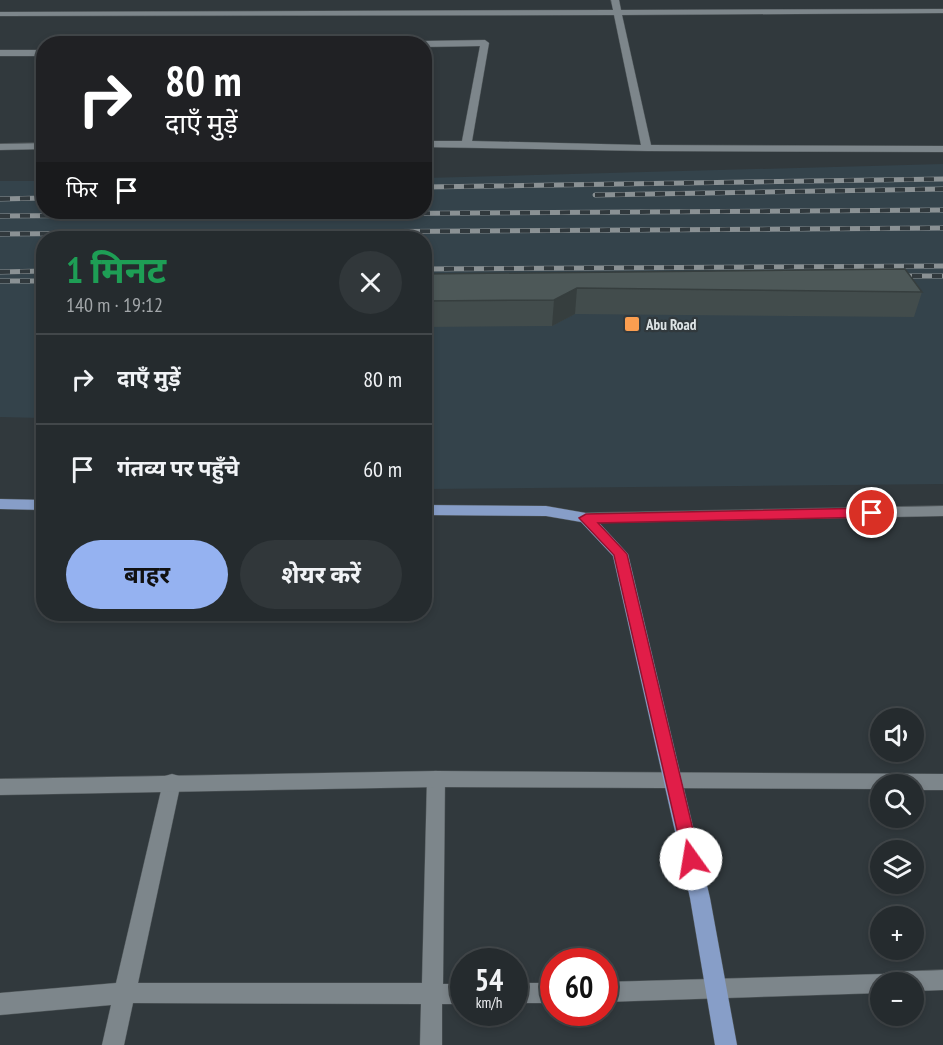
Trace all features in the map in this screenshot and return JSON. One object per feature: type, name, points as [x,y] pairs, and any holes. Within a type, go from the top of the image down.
[{"type":"main road","points":[[0,504],[36,505]]},
{"type":"main road","points":[[432,510],[546,511],[586,518],[620,554],[700,898],[726,1045]]},
{"type":"street","points":[[615,0],[647,148]]},
{"type":"street","points":[[0,14],[943,11]]},
{"type":"street","points":[[432,44],[485,43],[466,144]]},
{"type":"street","points":[[0,54],[36,53]]},
{"type":"street","points":[[432,144],[647,148],[943,149]]},
{"type":"street","points":[[0,147],[36,146]]},
{"type":"street","points":[[586,518],[943,511]]},
{"type":"street","points":[[431,1045],[436,779]]},
{"type":"street","points":[[0,787],[172,782],[436,779],[943,782]]},
{"type":"street","points":[[113,1045],[172,782]]},
{"type":"street","points":[[924,981],[943,980]]},
{"type":"street","points":[[618,992],[870,983]]},
{"type":"street","points":[[0,1004],[124,993],[450,994]]},
{"type":"shaded area","points":[[943,164],[943,484],[432,489],[432,231],[36,231],[36,418],[0,417],[0,181],[36,181],[36,219],[432,219],[432,178]]},
{"type":"building","points":[[905,269],[922,292],[577,288],[554,300],[432,301],[432,274]]},
{"type":"railway","points":[[432,187],[943,179]]},
{"type":"railway","points":[[595,195],[943,189]]},
{"type":"railway","points":[[0,199],[36,198]]},
{"type":"railway","points":[[432,213],[943,210]]},
{"type":"railway","points":[[0,216],[36,216]]},
{"type":"railway","points":[[432,231],[943,228]]},
{"type":"railway","points":[[0,234],[36,234]]},
{"type":"railway","points":[[432,269],[943,266]]},
{"type":"railway","points":[[0,272],[36,271]]},
{"type":"railway","points":[[892,276],[943,276]]},
{"type":"railway","points":[[0,281],[36,281]]},
{"type":"place","name":"Abu Road","points":[[632,324]]},
{"type":"route","points":[[691,859],[620,554],[586,518],[872,513]]}]
